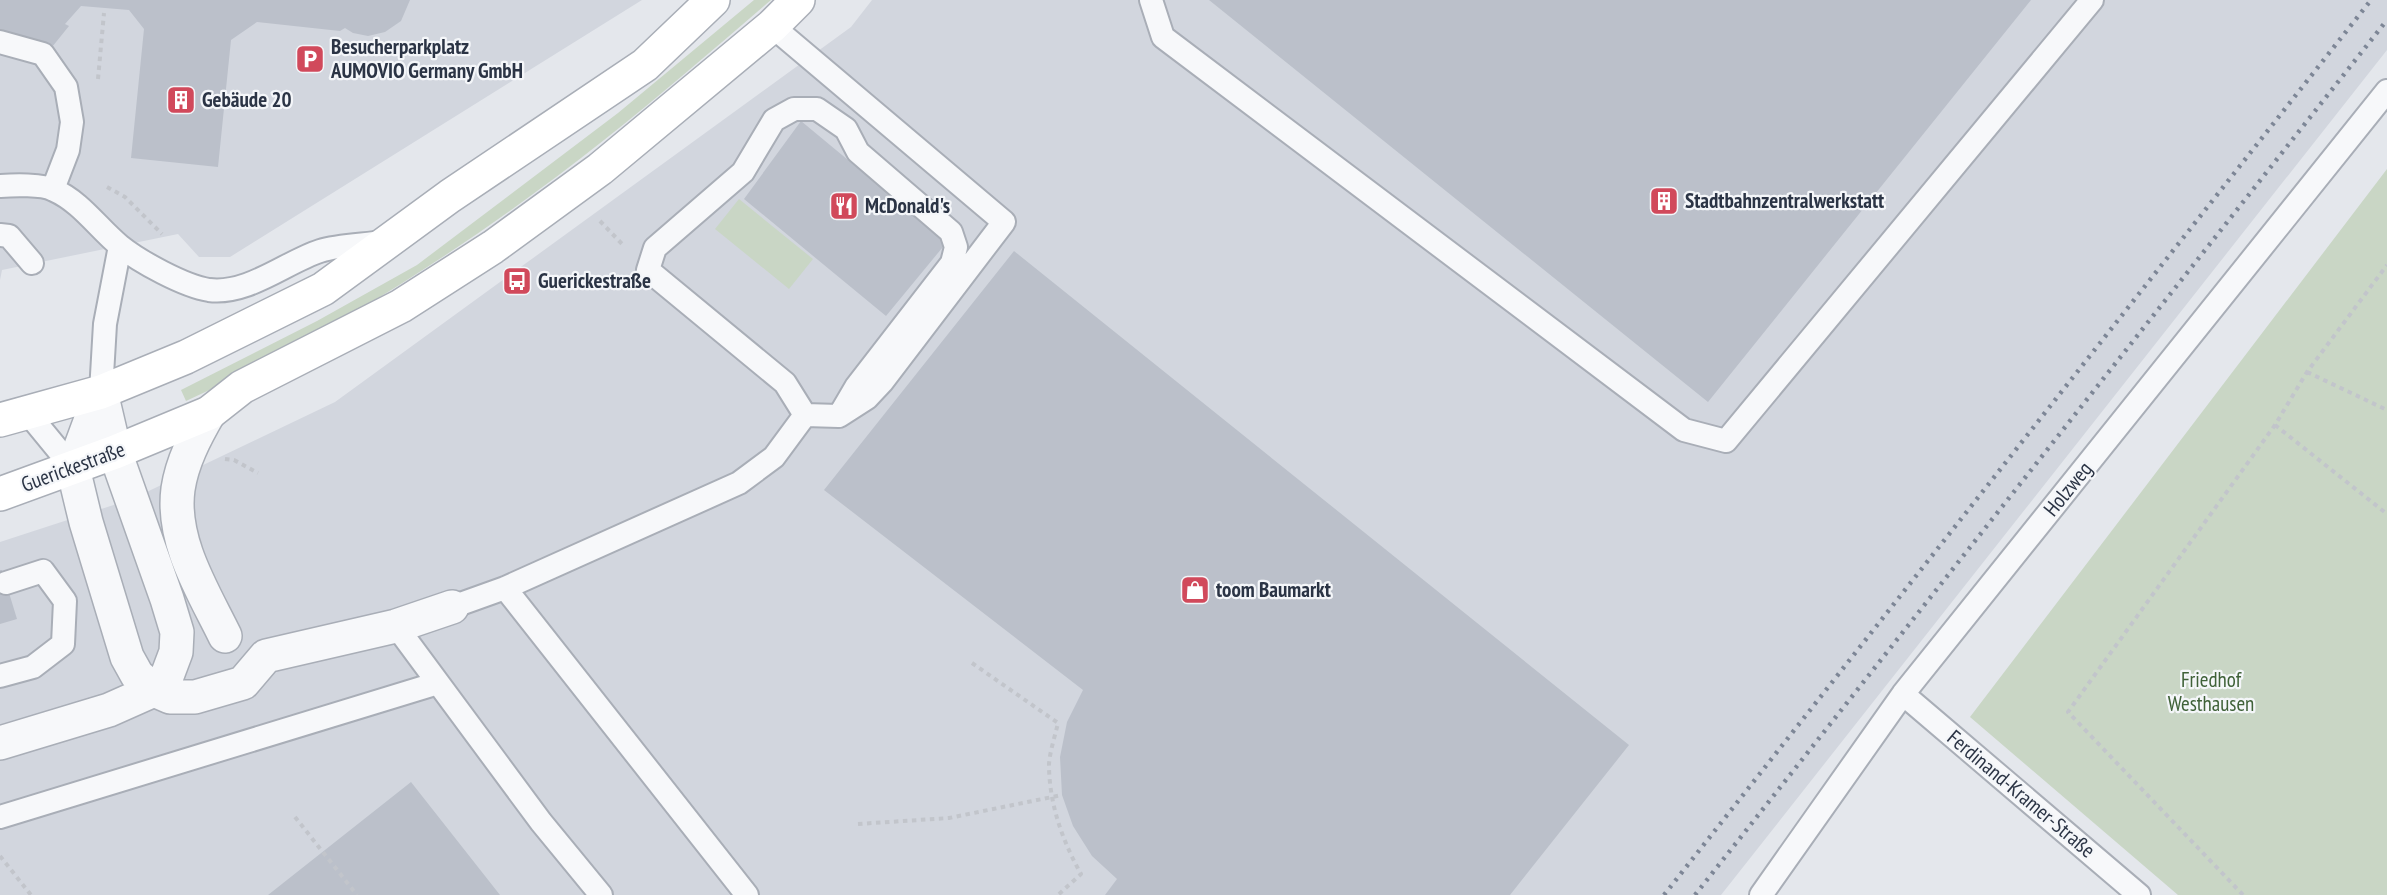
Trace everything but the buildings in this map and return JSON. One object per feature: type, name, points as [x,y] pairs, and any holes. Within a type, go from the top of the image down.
[{"type":"main road","points":[[14,416],[101,392],[186,357],[323,289],[450,196],[645,65],[713,0]]},
{"type":"main road","name":"Guerickestraße","points":[[0,494],[115,452],[208,413],[242,387],[401,306],[493,247],[600,169],[772,26],[798,0]]},
{"type":"street","points":[[0,743],[109,710],[154,690],[167,676],[176,652],[177,632],[115,452],[101,392]]},
{"type":"street","points":[[101,392],[73,468],[86,522],[128,657],[137,675],[154,690],[170,697],[195,697],[243,683],[266,656],[396,626],[452,607]]},
{"type":"street","points":[[208,413],[191,445],[178,490],[180,531],[191,568],[225,636]]},
{"type":"street","points":[[167,599],[189,627],[225,636],[266,656]]},
{"type":"lane","points":[[1151,0],[1163,37],[1684,430],[1726,441],[2091,0]]},
{"type":"lane","points":[[772,26],[1004,222],[882,382],[867,398],[839,416],[805,415]]},
{"type":"lane","points":[[0,42],[44,54],[66,87],[72,122],[68,150],[53,189]]},
{"type":"lane","name":"Holzweg","points":[[1761,895],[1903,694],[2387,91]]},
{"type":"lane","points":[[805,415],[785,383],[648,270],[655,248],[743,172],[774,120],[794,109],[818,109],[846,129],[858,152],[951,232],[956,247],[952,263],[856,387],[839,416]]},
{"type":"lane","points":[[0,186],[53,189],[89,214],[120,246],[186,285],[212,290],[237,286],[272,275],[320,251],[387,241]]},
{"type":"lane","points":[[0,235],[9,236],[32,262]]},
{"type":"lane","points":[[101,392],[105,324],[120,246]]},
{"type":"lane","points":[[452,607],[505,588],[739,483],[774,457],[805,415]]},
{"type":"lane","points":[[14,416],[73,468]]},
{"type":"lane","points":[[0,676],[33,667],[63,644],[65,601],[43,571],[6,583]]},
{"type":"lane","points":[[505,588],[747,895]]},
{"type":"lane","points":[[396,626],[541,822],[601,895]]},
{"type":"lane","points":[[0,817],[438,683]]},
{"type":"lane","name":"Ferdinand-Kramer-Straße","points":[[1903,694],[2139,895]]},
{"type":"path","points":[[98,84],[104,14]]},
{"type":"path","points":[[99,182],[125,197],[170,241]]},
{"type":"path","points":[[2243,895],[2068,712],[2275,425],[2307,372],[2387,265]]},
{"type":"path","points":[[2307,372],[2387,410]]},
{"type":"path","points":[[2275,425],[2387,514]]},
{"type":"path","points":[[972,663],[1058,723],[1049,762],[1052,797],[1060,831],[1081,874],[1058,895]]},
{"type":"path","points":[[858,824],[949,818],[1062,795]]},
{"type":"path","points":[[295,817],[357,895]]},
{"type":"path","points":[[0,856],[31,895]]},
{"type":"shaded area","points":[[0,0],[642,0],[230,257],[199,257],[178,234],[2,270],[0,280]]},
{"type":"shaded area","points":[[872,0],[2387,0],[2387,50],[1721,895],[0,895],[0,542],[132,499],[335,402],[851,27]]},
{"type":"green space","points":[[754,0],[771,0],[625,123],[505,214],[403,283],[350,315],[186,401],[181,390],[317,321],[417,265],[618,113]]},
{"type":"green space","name":"Friedhof Westhausen","points":[[2387,169],[2387,895],[2178,895],[1970,717]]},
{"type":"green space","points":[[739,199],[813,259],[789,289],[715,229]]},
{"type":"railway","points":[[1664,895],[2371,0]]},
{"type":"railway","points":[[1695,895],[2387,20]]},
{"type":"place","name":"Besucherparkplatz AUMOVIO Germany GmbH","points":[[310,59]]},
{"type":"place","name":"Gebäude 20","points":[[181,100]]},
{"type":"place","name":"Stadtbahnzentralwerkstatt","points":[[1664,201]]},
{"type":"place","name":"McDonald's","points":[[844,206]]},
{"type":"place","name":"Guerickestraße","points":[[517,281]]},
{"type":"place","name":"toom Baumarkt","points":[[1195,590]]}]
